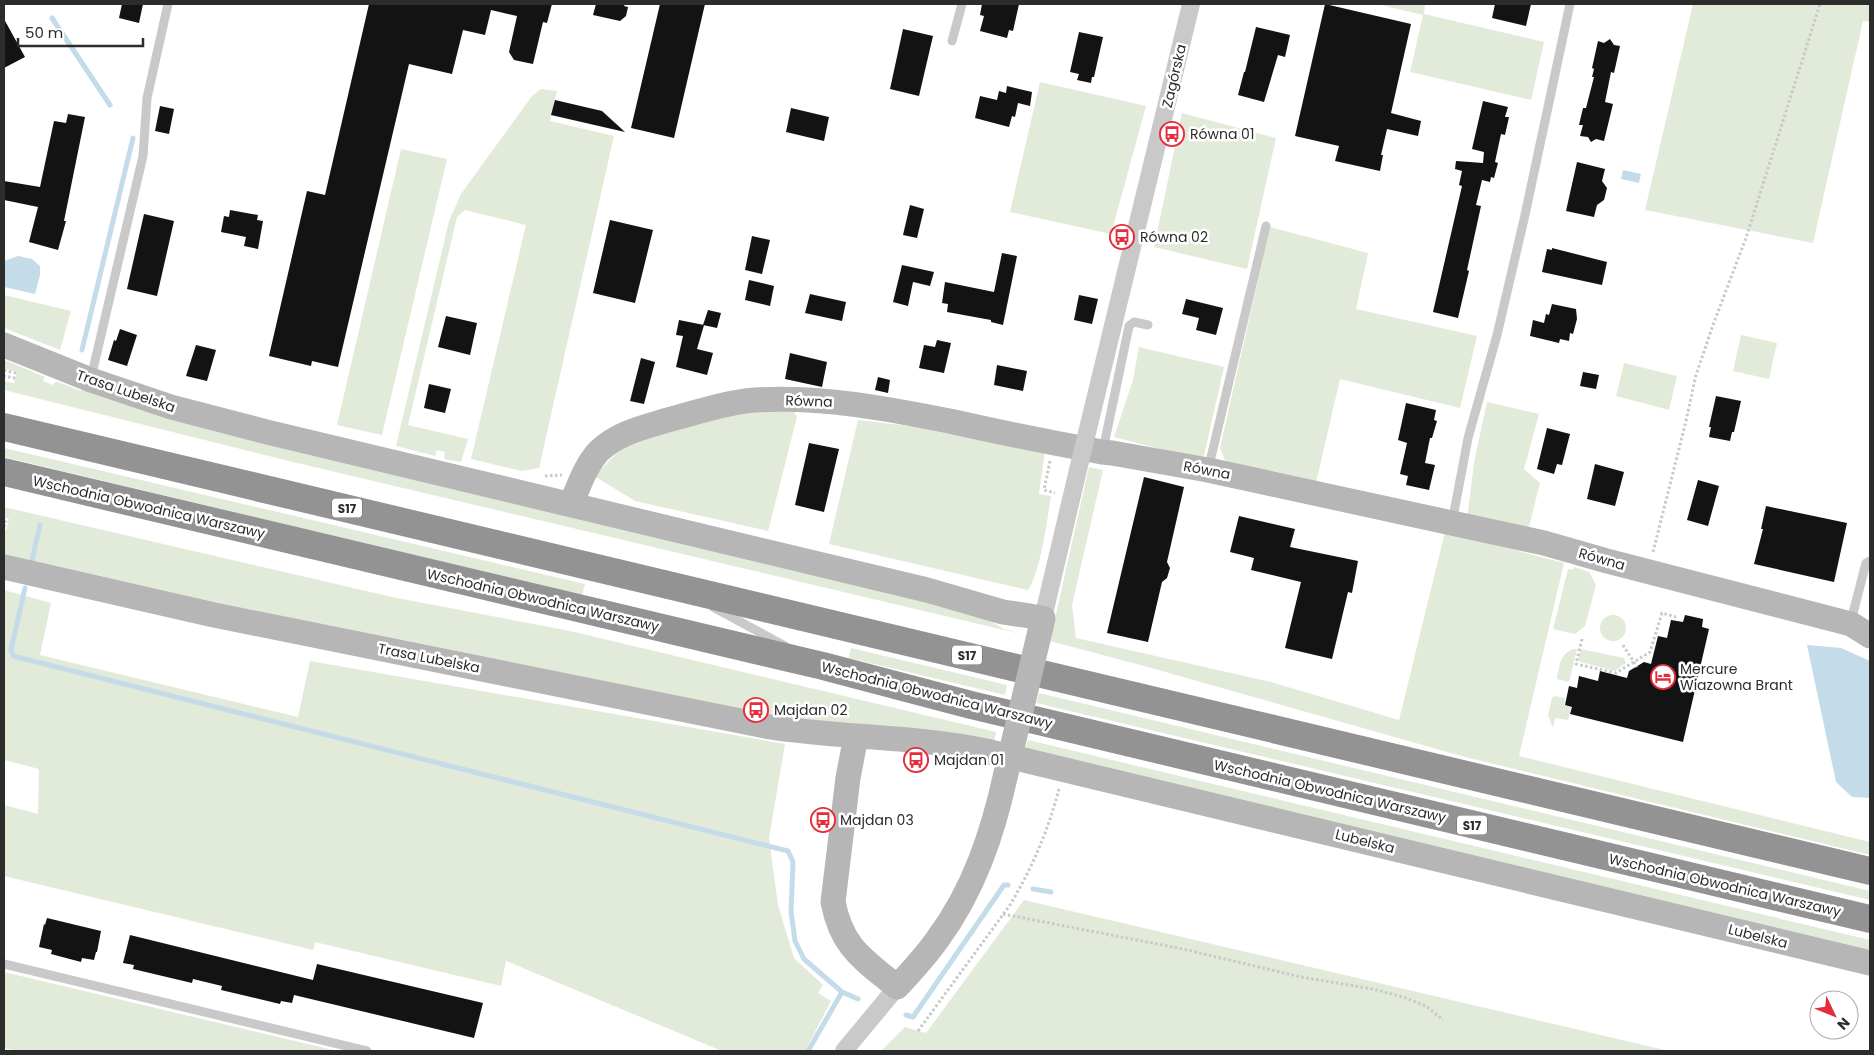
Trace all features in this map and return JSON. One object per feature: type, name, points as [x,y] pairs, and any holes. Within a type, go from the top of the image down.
[{"type":"highway","name":"S17","points":[[10,427],[1870,871]]},
{"type":"highway","name":"Wschodnia Obwodnica Warszawy","points":[[4,472],[823,666],[980,708],[1870,919]]},
{"type":"street","name":"Zagórska","points":[[1042,622],[1078,470],[1094,447],[1136,235],[1191,4]]},
{"type":"street","name":"Trasa Lubelska","points":[[4,345],[91,380],[170,407],[246,427],[927,590],[1042,622]]},
{"type":"street","name":"Równa","points":[[571,504],[589,463],[608,443],[633,430],[698,412],[754,400],[788,399],[840,402],[895,410],[1094,447],[1112,453],[1208,470],[1544,543],[1860,630]]},
{"type":"street","name":"Trasa Lubelska","points":[[4,567],[214,615],[770,727],[803,732],[856,736]]},
{"type":"street","points":[[844,1051],[936,940],[955,913],[968,889],[990,834],[1042,622]]},
{"type":"street","points":[[856,736],[848,778],[833,902],[836,921],[849,945],[898,987]]},
{"type":"street","name":"Lubelska","points":[[856,736],[969,747],[1870,963]]},
{"type":"lane","points":[[91,380],[143,156],[147,98],[168,4]]},
{"type":"lane","points":[[952,41],[962,4]]},
{"type":"lane","points":[[1452,524],[1468,438],[1497,335],[1570,4]]},
{"type":"lane","points":[[1208,470],[1266,226]]},
{"type":"lane","points":[[1094,447],[1129,326],[1134,322],[1148,325]]},
{"type":"lane","points":[[1860,630],[1866,563],[1870,561]]},
{"type":"lane","points":[[671,585],[823,666]]},
{"type":"lane","points":[[4,964],[367,1051]]},
{"type":"path","points":[[1650,560],[1696,375],[1712,325],[1746,238],[1820,4]]},
{"type":"path","points":[[4,370],[15,373],[14,378],[4,376]]},
{"type":"path","points":[[1050,463],[1044,490],[1052,492]]},
{"type":"path","points":[[4,521],[6,522],[4,527]]},
{"type":"path","points":[[1582,639],[1576,664],[1616,673],[1650,652],[1662,613],[1676,617]]},
{"type":"path","points":[[1623,645],[1637,667]]},
{"type":"path","points":[[918,1031],[1003,914],[1022,884],[1040,849],[1050,823],[1064,769]]},
{"type":"path","points":[[1003,914],[1183,949],[1301,977],[1372,989],[1403,997],[1426,1006],[1443,1020]]},
{"type":"green space","points":[[1377,4],[1425,4],[1424,14],[1544,42],[1531,100],[1410,72],[1423,15]]},
{"type":"green space","points":[[1693,4],[1870,4],[1870,22],[1863,21],[1813,243],[1645,210]]},
{"type":"green space","points":[[1040,82],[1146,106],[1111,234],[1010,212]]},
{"type":"green space","points":[[541,89],[557,91],[550,121],[614,136],[539,468],[522,471],[471,459],[526,225],[465,210],[457,217],[408,425],[468,439],[461,462],[444,459],[445,452],[437,450],[435,456],[396,446],[449,221],[461,194],[532,96]]},
{"type":"green space","points":[[1182,113],[1276,138],[1247,269],[1154,247]]},
{"type":"green space","points":[[401,149],[447,159],[382,435],[337,425]]},
{"type":"green space","points":[[1270,227],[1368,253],[1356,309],[1477,336],[1460,408],[1340,379],[1315,487],[1227,465],[1220,448]]},
{"type":"green space","points":[[4,295],[71,311],[60,350],[4,328]]},
{"type":"green space","points":[[1741,335],[1777,343],[1769,379],[1733,371]]},
{"type":"green space","points":[[1139,347],[1224,367],[1203,460],[1114,437],[1133,380]]},
{"type":"green space","points":[[5,360],[45,377],[43,381],[53,385],[56,381],[81,391],[83,386],[982,616],[1004,629],[1021,634],[293,462],[4,390],[4,381],[14,383],[17,372],[4,368]]},
{"type":"green space","points":[[1624,363],[1677,376],[1669,410],[1616,396]]},
{"type":"green space","points":[[1487,402],[1539,414],[1524,469],[1540,483],[1527,534],[1467,520],[1474,463]]},
{"type":"green space","points":[[737,412],[794,412],[797,417],[768,531],[635,501],[594,476],[624,446]]},
{"type":"green space","points":[[858,420],[959,432],[1045,451],[1039,494],[1051,496],[1037,571],[1028,590],[829,544]]},
{"type":"green space","points":[[4,448],[585,584],[582,595],[4,457]]},
{"type":"green space","points":[[1089,467],[1103,470],[1072,605],[1076,638],[1271,682],[1399,720],[1445,532],[1564,563],[1519,756],[1870,842],[1870,855],[1465,757],[1050,641]]},
{"type":"green space","points":[[4,507],[392,597],[570,631],[996,732],[994,743],[874,730],[766,714],[766,711],[752,707],[750,711],[724,711],[4,559],[4,530],[6,530],[9,519],[4,517]]},
{"type":"green space","points":[[1574,567],[1589,572],[1596,585],[1585,626],[1575,634],[1553,629],[1568,569],[1573,570]]},
{"type":"green space","points":[[4,590],[51,603],[40,655],[298,717],[310,661],[785,744],[769,838],[778,905],[794,958],[823,985],[818,993],[831,1001],[805,1051],[722,1051],[506,961],[501,986],[315,942],[313,950],[4,876],[4,805],[38,814],[39,769],[4,760]]},
{"type":"green space","points":[[1613,615],[1622,619],[1626,628],[1622,637],[1613,641],[1604,637],[1600,628],[1604,619]]},
{"type":"green space","points":[[851,648],[1007,685],[1005,695],[849,658]]},
{"type":"green space","points":[[1573,649],[1577,649],[1569,682],[1557,679],[1565,654]]},
{"type":"green space","points":[[1581,649],[1624,658],[1626,663],[1615,671],[1580,662],[1578,659]]},
{"type":"green space","points":[[1039,693],[1870,891],[1870,900],[1036,703]]},
{"type":"green space","points":[[1555,696],[1565,698],[1564,705],[1571,707],[1568,720],[1555,718],[1553,728],[1548,715],[1552,698]]},
{"type":"green space","points":[[1028,740],[1870,940],[1870,956],[1025,752]]},
{"type":"green space","points":[[1024,900],[1669,1051],[881,1051],[905,1027],[926,1033]]},
{"type":"green space","points":[[4,972],[337,1051],[17,1051],[4,1048]]},
{"type":"water","points":[[1623,170],[1641,174],[1639,183],[1621,179]]},
{"type":"water","points":[[18,256],[32,259],[40,266],[40,275],[35,294],[4,287],[4,261]]},
{"type":"water","points":[[1807,645],[1841,648],[1870,661],[1870,798],[1852,797],[1836,782]]},
{"type":"building","points":[[122,4],[143,4],[139,23],[119,18]]},
{"type":"building","points":[[369,4],[552,4],[547,23],[543,22],[533,64],[514,60],[509,52],[517,16],[491,10],[485,35],[463,30],[452,74],[409,64],[338,367],[312,361],[311,366],[269,356],[307,191],[325,195]]},
{"type":"building","points":[[596,4],[625,4],[624,6],[628,7],[626,16],[620,21],[593,15]]},
{"type":"building","points":[[660,4],[705,4],[674,138],[631,128]]},
{"type":"building","points":[[982,4],[1019,4],[1013,31],[1009,30],[1007,38],[980,31],[984,16],[980,15]]},
{"type":"building","points":[[1325,4],[1411,24],[1391,113],[1421,121],[1418,136],[1387,129],[1381,155],[1383,155],[1380,171],[1335,161],[1339,146],[1295,136]]},
{"type":"building","points":[[1495,4],[1531,4],[1526,26],[1492,18]]},
{"type":"building","points":[[4,19],[25,57],[4,68]]},
{"type":"building","points":[[1256,27],[1290,35],[1285,57],[1278,55],[1264,102],[1238,95]]},
{"type":"building","points":[[903,29],[933,36],[919,96],[890,89]]},
{"type":"building","points":[[1079,32],[1103,37],[1091,83],[1077,80],[1079,74],[1070,72]]},
{"type":"building","points":[[1610,39],[1614,45],[1620,46],[1614,73],[1611,72],[1605,102],[1613,104],[1604,141],[1596,139],[1591,142],[1588,137],[1580,136],[1583,125],[1579,125],[1583,108],[1586,108],[1594,77],[1592,77],[1594,69],[1592,68],[1598,41],[1604,43]]},
{"type":"building","points":[[1007,86],[1032,92],[1030,106],[1018,103],[1015,117],[1012,116],[1009,127],[975,118],[980,96],[997,100],[999,91],[1006,93]]},
{"type":"building","points":[[555,100],[602,111],[625,132],[551,115]]},
{"type":"building","points":[[1483,101],[1508,107],[1505,117],[1509,117],[1505,135],[1501,134],[1495,162],[1498,163],[1494,178],[1491,177],[1490,182],[1482,180],[1476,205],[1481,206],[1458,318],[1433,312],[1462,186],[1459,185],[1462,171],[1455,169],[1456,161],[1483,163],[1484,152],[1472,149]]},
{"type":"building","points":[[160,106],[174,109],[169,134],[155,131]]},
{"type":"building","points":[[791,108],[829,117],[824,141],[786,132]]},
{"type":"building","points":[[68,114],[85,117],[64,221],[66,221],[58,250],[29,242],[38,207],[4,200],[4,181],[40,187],[54,121],[66,123]]},
{"type":"building","points":[[1577,162],[1605,169],[1602,181],[1607,188],[1604,200],[1597,205],[1594,217],[1566,211]]},
{"type":"building","points":[[910,205],[924,209],[917,238],[903,235]]},
{"type":"building","points":[[230,210],[258,215],[257,220],[263,221],[258,249],[244,246],[246,237],[221,232],[224,216],[229,217]]},
{"type":"building","points":[[144,214],[174,221],[157,296],[127,289]]},
{"type":"building","points":[[610,220],[653,230],[635,303],[593,293]]},
{"type":"building","points":[[752,236],[770,240],[762,274],[745,270]]},
{"type":"building","points":[[1552,248],[1607,262],[1602,285],[1542,272],[1547,249],[1552,250]]},
{"type":"building","points":[[1002,253],[1017,256],[1003,325],[991,322],[991,320],[947,312],[948,304],[942,303],[945,282],[994,292]]},
{"type":"building","points":[[902,265],[934,272],[930,286],[913,282],[908,306],[893,302]]},
{"type":"building","points":[[749,280],[774,286],[770,306],[745,300]]},
{"type":"building","points":[[810,294],[846,302],[842,321],[805,313]]},
{"type":"building","points":[[1079,295],[1098,299],[1092,324],[1074,320]]},
{"type":"building","points":[[1186,299],[1223,308],[1216,335],[1196,330],[1199,318],[1182,314]]},
{"type":"building","points":[[1552,304],[1576,309],[1577,319],[1573,334],[1570,333],[1569,341],[1560,339],[1559,343],[1530,336],[1533,320],[1544,323],[1546,314],[1549,315]]},
{"type":"building","points":[[708,310],[721,313],[717,328],[703,325]]},
{"type":"building","points":[[446,316],[477,323],[470,355],[438,347]]},
{"type":"building","points":[[679,320],[704,325],[697,349],[713,353],[707,375],[676,367],[683,336],[676,335]]},
{"type":"building","points":[[120,329],[137,335],[127,366],[108,360],[114,340],[116,341]]},
{"type":"building","points":[[937,340],[951,343],[944,373],[919,368],[924,345],[935,347]]},
{"type":"building","points":[[196,345],[216,350],[207,381],[186,376]]},
{"type":"building","points":[[790,353],[827,362],[822,387],[785,379]]},
{"type":"building","points":[[641,358],[655,362],[644,404],[630,401]]},
{"type":"building","points":[[997,365],[1027,371],[1023,391],[994,385]]},
{"type":"building","points":[[1583,372],[1599,375],[1596,389],[1580,386]]},
{"type":"building","points":[[878,377],[890,380],[888,393],[875,390]]},
{"type":"building","points":[[429,384],[451,389],[445,413],[424,408]]},
{"type":"building","points":[[1716,396],[1741,401],[1730,441],[1709,437],[1711,427],[1709,427]]},
{"type":"building","points":[[1406,403],[1436,410],[1434,420],[1437,421],[1432,438],[1430,438],[1425,463],[1435,465],[1429,490],[1406,485],[1408,476],[1400,474],[1407,443],[1398,440]]},
{"type":"building","points":[[1547,428],[1570,434],[1562,465],[1557,464],[1554,474],[1537,469]]},
{"type":"building","points":[[809,443],[839,449],[824,512],[795,505]]},
{"type":"building","points":[[1595,464],[1624,472],[1615,506],[1587,499]]},
{"type":"building","points":[[1144,477],[1184,487],[1167,562],[1170,568],[1167,578],[1162,582],[1148,642],[1107,633]]},
{"type":"building","points":[[1698,480],[1719,486],[1708,526],[1687,520]]},
{"type":"building","points":[[1766,506],[1847,523],[1834,582],[1754,564],[1763,529],[1761,529]]},
{"type":"building","points":[[1239,516],[1295,529],[1290,547],[1358,561],[1352,593],[1348,592],[1332,659],[1285,648],[1301,582],[1251,570],[1254,558],[1230,552]]},
{"type":"building","name":"Mercure Wiazowna Brant","points":[[1685,615],[1703,619],[1702,627],[1709,629],[1683,742],[1570,714],[1572,707],[1565,705],[1569,686],[1577,688],[1579,676],[1598,681],[1600,671],[1627,678],[1629,671],[1644,662],[1651,664],[1658,636],[1667,638],[1671,620],[1683,622]]},
{"type":"building","points":[[47,918],[101,931],[94,960],[82,958],[81,962],[51,954],[52,950],[39,947]]},
{"type":"building","points":[[130,935],[313,980],[317,964],[483,1003],[474,1038],[294,995],[292,1003],[281,1001],[280,1004],[221,990],[222,986],[193,979],[192,983],[133,969],[134,965],[123,963]]},
{"type":"waterway","points":[[52,18],[110,105]]},
{"type":"waterway","points":[[82,350],[133,138]]},
{"type":"waterway","points":[[32,560],[40,525]]},
{"type":"waterway","points":[[25,588],[11,650],[13,656],[788,851],[793,862],[791,911],[795,941],[804,959],[842,992]]},
{"type":"waterway","points":[[906,1015],[913,1017],[1004,885],[1008,885]]},
{"type":"waterway","points":[[1033,889],[1051,892]]},
{"type":"waterway","points":[[808,1051],[842,992],[858,999]]},
{"type":"place","name":"Równa 01","points":[[1172,134]]},
{"type":"place","name":"Równa 02","points":[[1122,237]]},
{"type":"place","name":"Mercure Wiazowna Brant","points":[[1663,677]]},
{"type":"place","name":"Majdan 02","points":[[756,710]]},
{"type":"place","name":"Majdan 01","points":[[916,760]]},
{"type":"place","name":"Majdan 03","points":[[823,820]]}]
